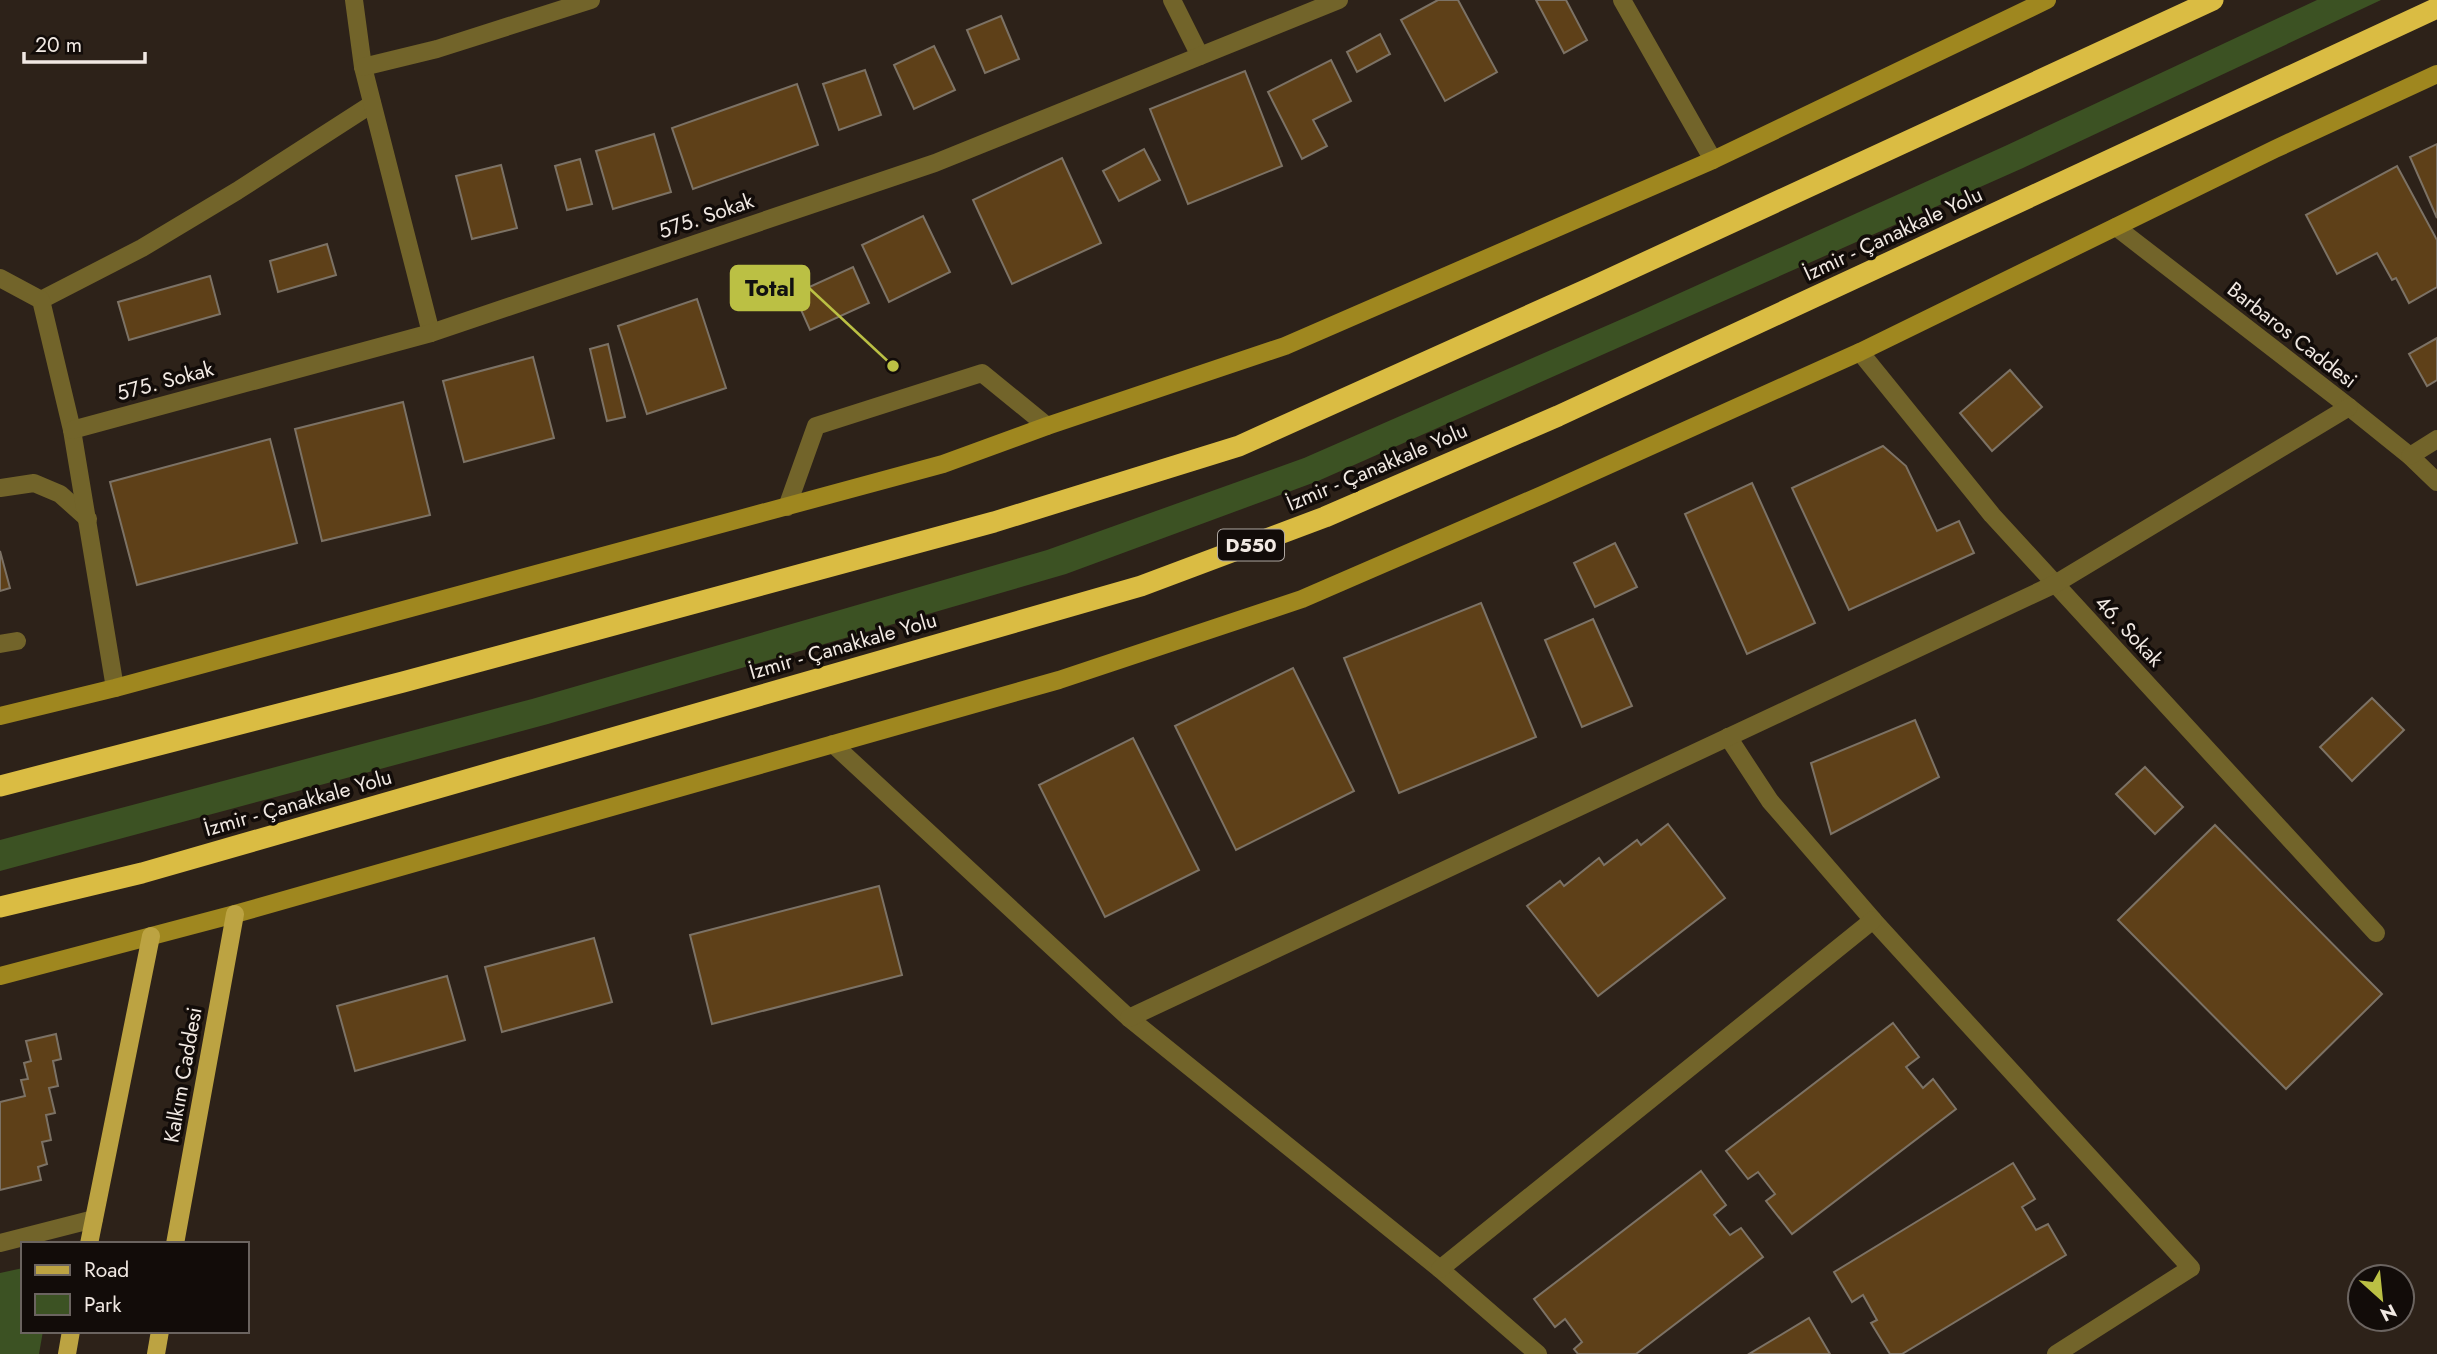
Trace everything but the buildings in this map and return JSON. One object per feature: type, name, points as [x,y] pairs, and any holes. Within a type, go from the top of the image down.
[{"type":"highway","points":[[0,786],[416,679],[980,526],[1239,446],[1592,287],[2213,0]]},
{"type":"highway","name":"İzmir - Çanakkale Yolu","points":[[0,907],[142,873],[1153,582],[1325,517],[1558,416],[2437,8]]},
{"type":"main road","points":[[0,716],[115,688],[943,464],[1047,425],[1285,346],[1713,160],[2047,0]]},
{"type":"main road","points":[[0,976],[235,914],[1059,680],[1302,598],[1542,495],[1860,352],[2275,149],[2437,74]]},
{"type":"main road","name":"Kalkım Caddesi","points":[[175,1242],[235,914]]},
{"type":"main road","points":[[89,1242],[151,936]]},
{"type":"main road","points":[[67,1354],[71,1333]]},
{"type":"main road","points":[[156,1354],[160,1333]]},
{"type":"street","points":[[355,0],[363,67],[431,333]]},
{"type":"street","points":[[363,67],[437,49],[592,0]]},
{"type":"street","points":[[1172,0],[1200,56]]},
{"type":"street","name":"575. Sokak","points":[[72,430],[431,333],[935,163],[1339,0]]},
{"type":"street","points":[[1622,0],[1713,160]]},
{"type":"street","points":[[41,300],[142,248],[372,104]]},
{"type":"street","name":"Barbaros Caddesi","points":[[2116,226],[2349,407],[2410,456],[2437,482]]},
{"type":"street","points":[[0,278],[41,300],[72,430],[115,688]]},
{"type":"street","name":"46. Sokak","points":[[1860,352],[1992,515],[2376,933]]},
{"type":"street","points":[[788,507],[816,426],[982,373],[1047,425]]},
{"type":"street","points":[[1129,1017],[2055,584],[2349,407]]},
{"type":"street","points":[[2410,456],[2437,439]]},
{"type":"street","points":[[0,488],[34,483],[60,494],[88,519]]},
{"type":"street","points":[[1728,737],[1770,801],[1873,920],[2191,1268],[2056,1354]]},
{"type":"street","points":[[833,744],[1129,1017],[1440,1269],[1538,1354]]},
{"type":"street","points":[[1440,1269],[1873,920]]},
{"type":"street","points":[[0,1243],[94,1219]]},
{"type":"green space","points":[[2317,0],[2381,0],[2023,168],[1318,481],[1066,574],[548,724],[0,871],[0,840],[532,699],[1047,550],[1304,458],[1638,312],[2005,146]]},
{"type":"green space","points":[[21,1268],[21,1333],[43,1333],[39,1354],[0,1354],[0,1273]]},
{"type":"place","name":"Total","points":[[893,366]]}]
